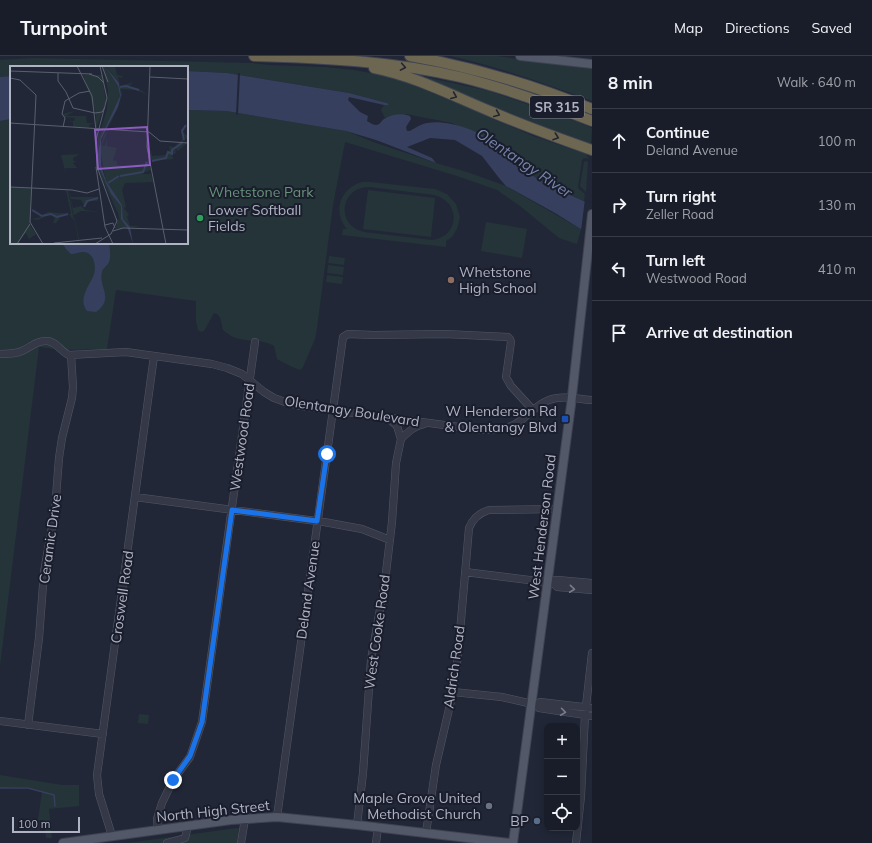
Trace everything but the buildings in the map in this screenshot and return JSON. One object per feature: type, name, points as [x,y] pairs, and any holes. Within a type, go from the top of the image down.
[{"type":"highway","name":"SR 315","points":[[254,56],[308,58],[394,65],[458,77],[522,95],[592,121]]},
{"type":"highway","name":"SR 315","points":[[410,56],[439,61],[489,73],[592,108]]},
{"type":"highway","points":[[308,58],[393,73],[436,88],[520,124],[592,150]]},
{"type":"main road","points":[[520,56],[592,64]]},
{"type":"main road","name":"West Henderson Road","points":[[513,843],[551,583],[558,509],[590,259],[588,246],[592,214]]},
{"type":"main road","name":"North High Street","points":[[62,843],[245,819],[277,817],[357,824],[510,843]]},
{"type":"street","name":"Deland Avenue","points":[[277,817],[343,337],[348,334],[445,334],[506,336],[511,342],[506,374],[508,380],[533,410]]},
{"type":"street","points":[[0,354],[17,352],[43,341],[58,345],[66,354],[71,354]]},
{"type":"street","name":"Westwood Road","points":[[158,830],[157,819],[162,803],[173,780],[190,756],[202,722],[255,342]]},
{"type":"street","name":"Olentangy Boulevard","points":[[71,354],[114,352],[212,364],[242,374],[264,392],[285,402],[301,406],[333,409],[475,430],[498,430],[507,428],[519,422],[539,404],[550,399],[572,398],[592,400]]},
{"type":"street","name":"Ceramic Drive","points":[[28,725],[39,638],[44,572],[55,510],[59,458],[62,438],[72,398],[73,387],[71,354]]},
{"type":"street","name":"Croswell Road","points":[[112,836],[100,802],[97,783],[154,356]]},
{"type":"street","points":[[386,417],[397,426],[401,439]]},
{"type":"street","points":[[401,439],[408,431],[429,423]]},
{"type":"street","name":"West Cooke Road","points":[[357,824],[363,773],[371,660],[385,581],[397,462],[401,439]]},
{"type":"street","points":[[135,497],[317,521],[362,529],[390,540]]},
{"type":"street","name":"Aldrich Road","points":[[426,833],[436,765],[452,692],[458,655],[469,528],[471,523],[480,513],[489,510],[558,509]]},
{"type":"street","points":[[465,572],[551,583],[557,587],[592,590]]},
{"type":"street","points":[[551,583],[555,580],[592,583]]},
{"type":"street","points":[[576,843],[589,707],[592,653]]},
{"type":"street","points":[[452,692],[502,697],[534,704],[539,708],[588,715]]},
{"type":"street","points":[[534,704],[540,702],[589,707]]},
{"type":"street","points":[[0,721],[103,734]]},
{"type":"street","points":[[241,843],[245,819]]},
{"type":"street","points":[[167,843],[185,838],[188,826]]},
{"type":"street","points":[[376,843],[378,827]]},
{"type":"green space","points":[[450,56],[497,56],[592,68],[592,101],[521,76]]},
{"type":"green space","points":[[33,58],[252,63],[325,67],[387,76],[416,85],[533,136],[586,154],[589,159],[585,158],[582,160],[578,187],[585,194],[584,201],[559,190],[520,169],[452,123],[406,114],[385,118],[381,110],[384,105],[388,105],[387,103],[349,93],[227,73],[188,71],[188,66],[10,66],[10,76],[0,77],[0,60]]},
{"type":"green space","points":[[412,74],[489,91],[578,122],[592,128],[591,144],[542,129]]},
{"type":"green space","name":"Whetstone Park","points":[[188,110],[226,111],[346,131],[376,143],[506,186],[581,229],[577,244],[559,238],[520,206],[497,190],[457,176],[345,142],[333,205],[315,339],[303,367],[300,370],[277,359],[274,346],[270,344],[233,337],[223,330],[220,317],[217,314],[214,313],[204,331],[201,332],[198,330],[196,321],[196,301],[116,290],[107,349],[63,350],[39,347],[0,666],[0,121],[10,119],[10,244],[188,244]]},
{"type":"green space","points":[[584,162],[588,162],[586,192],[580,186]]},
{"type":"green space","points":[[362,182],[370,182],[435,189],[447,194],[456,204],[460,217],[457,229],[452,237],[446,241],[446,247],[342,235],[343,229],[347,229],[342,222],[339,208],[344,195],[348,189]],"holes":[[[370,187],[434,195],[443,199],[449,204],[453,211],[454,219],[448,233],[432,240],[364,232],[355,228],[348,222],[345,215],[347,199],[352,193],[360,188]]]},
{"type":"green space","points":[[368,190],[435,198],[431,237],[363,229]]},
{"type":"green space","points":[[486,222],[527,229],[522,258],[481,251]]},
{"type":"green space","points":[[329,256],[345,258],[344,265],[328,263]]},
{"type":"green space","points":[[328,265],[344,267],[343,275],[327,273]]},
{"type":"green space","points":[[327,275],[343,277],[342,284],[326,282]]},
{"type":"green space","points":[[139,714],[149,715],[148,724],[138,723]]},
{"type":"green space","points":[[0,775],[62,785],[79,785],[79,806],[49,809],[52,838],[46,838],[44,821],[38,820],[42,791],[27,787],[0,788]]},
{"type":"green space","points":[[237,828],[239,829],[237,843],[127,843]]},
{"type":"water","points":[[188,71],[227,73],[349,93],[387,103],[389,105],[349,97],[348,100],[360,112],[368,116],[367,121],[375,125],[379,124],[390,116],[404,114],[410,116],[411,119],[406,127],[407,131],[410,131],[418,126],[435,122],[453,124],[472,130],[495,143],[514,164],[521,169],[547,184],[592,205],[592,236],[555,213],[506,186],[482,156],[455,140],[430,138],[407,147],[432,158],[436,163],[376,140],[346,131],[226,111],[188,110]]},
{"type":"water","points":[[10,76],[10,119],[0,121],[0,77]]},
{"type":"water","points":[[63,244],[109,244],[110,260],[101,277],[105,297],[102,307],[96,312],[87,311],[83,302],[94,274],[94,262],[87,253],[83,252],[71,254]]},
{"type":"pier","points":[[238,73],[240,73],[238,115],[236,115]]},
{"type":"pier","points":[[585,199],[592,203],[592,238],[581,231]]},
{"type":"waterway","points":[[0,788],[28,788],[54,795],[55,806]]},
{"type":"place","name":"Lower Softball Fields","points":[[200,218]]},
{"type":"place","name":"Whetstone High School","points":[[451,280]]},
{"type":"place","name":"W Henderson Rd & Olentangy Blvd","points":[[565,419]]},
{"type":"place","name":"Maple Grove United Methodist Church","points":[[489,806]]},
{"type":"place","name":"BP","points":[[537,821]]},
{"type":"route","points":[[173,780],[190,756],[202,722],[232,510],[317,521],[327,454]]},
{"type":"water label","name":"Olentangy River","points":[[524,163]]}]
